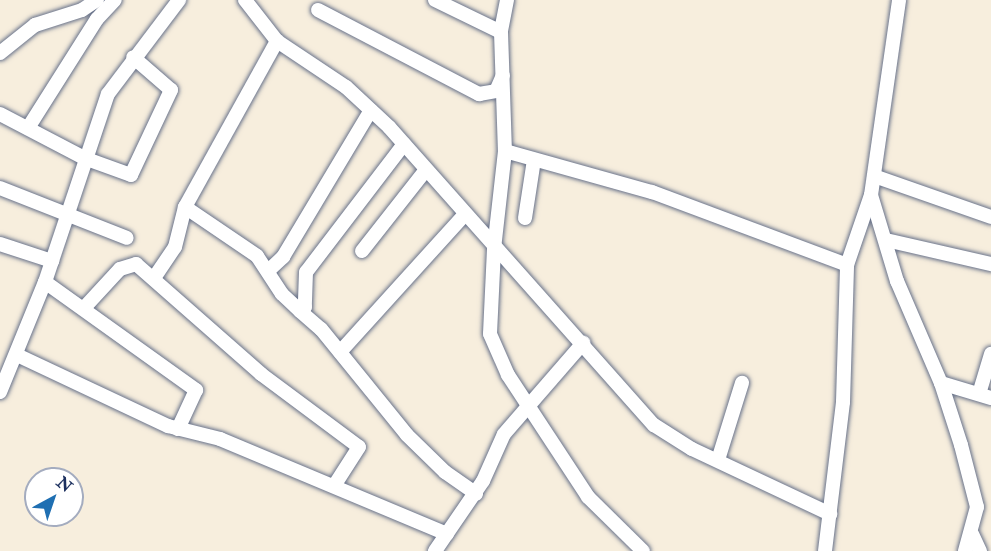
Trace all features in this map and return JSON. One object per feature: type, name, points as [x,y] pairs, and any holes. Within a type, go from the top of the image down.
[{"type":"street","points":[[0,53],[35,25],[82,10],[97,0]]},
{"type":"street","points":[[28,128],[97,19],[115,0]]},
{"type":"street","points":[[0,392],[45,282],[84,158],[108,94],[133,57],[179,0]]},
{"type":"street","points":[[245,0],[277,41],[346,87],[404,144],[494,249],[583,343],[654,425],[718,460],[830,514]]},
{"type":"street","points":[[435,0],[501,32]]},
{"type":"street","points":[[507,0],[501,32],[505,70],[505,151],[494,249],[490,334],[497,355],[527,406],[588,497],[643,551]]},
{"type":"street","points":[[825,551],[843,402],[846,265],[871,195],[898,0]]},
{"type":"street","points":[[318,10],[479,94],[496,91],[505,70]]},
{"type":"street","points":[[154,278],[175,247],[185,207],[277,41]]},
{"type":"street","points":[[0,114],[84,158],[127,175],[135,167],[171,90],[133,57]]},
{"type":"street","points":[[268,271],[283,257],[371,110]]},
{"type":"street","points":[[300,311],[305,307],[308,269],[404,144]]},
{"type":"street","points":[[505,151],[652,192],[846,265]]},
{"type":"street","points":[[525,218],[534,160]]},
{"type":"street","points":[[363,251],[425,171]]},
{"type":"street","points":[[874,177],[991,217]]},
{"type":"street","points":[[0,188],[68,212],[127,238]]},
{"type":"street","points":[[871,195],[908,311],[941,383],[984,506],[965,551]]},
{"type":"street","points":[[185,207],[257,256],[282,294],[340,352],[407,435],[445,472],[476,494]]},
{"type":"street","points":[[340,352],[465,214]]},
{"type":"street","points":[[886,240],[991,264]]},
{"type":"street","points":[[0,244],[52,261]]},
{"type":"street","points":[[84,308],[126,265],[136,264],[261,374],[359,447],[334,486]]},
{"type":"street","points":[[45,282],[196,390],[178,429]]},
{"type":"street","points":[[435,551],[476,494],[504,434],[583,343]]},
{"type":"street","points":[[941,383],[985,396],[991,354]]},
{"type":"street","points":[[17,355],[178,429],[210,435],[447,534]]},
{"type":"street","points":[[718,460],[742,383]]},
{"type":"street","points":[[972,534],[980,551]]}]
